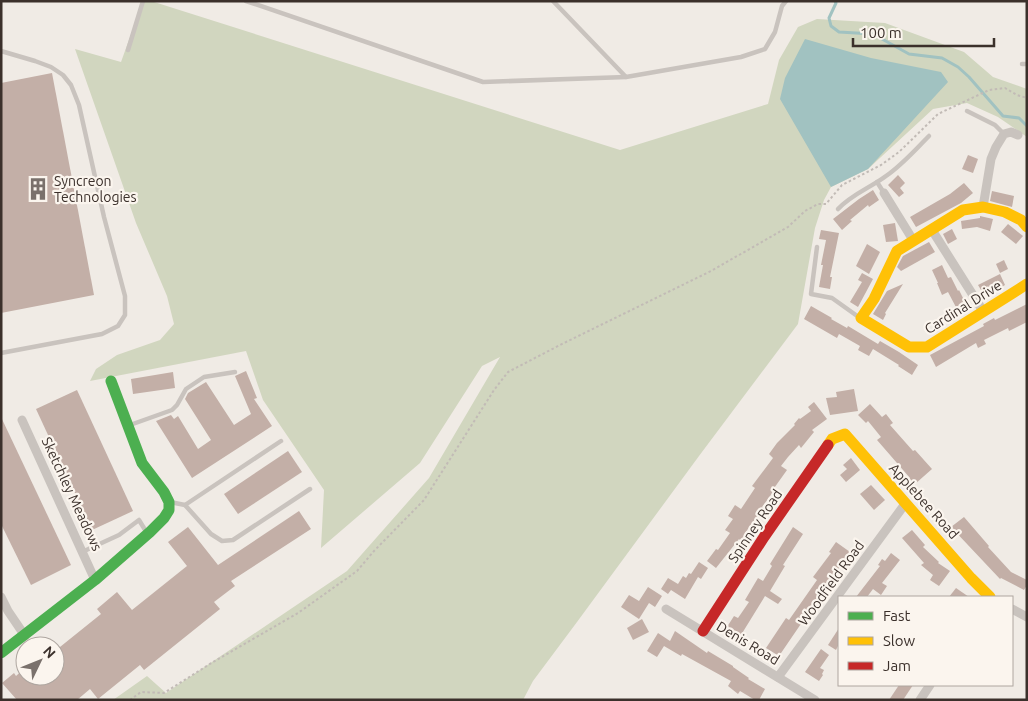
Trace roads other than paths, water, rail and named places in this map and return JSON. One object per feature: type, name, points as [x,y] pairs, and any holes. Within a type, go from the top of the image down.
[{"type":"street","points":[[983,207],[991,159],[996,147],[1004,134],[1011,132],[1022,136]]},
{"type":"street","points":[[884,193],[913,240]]},
{"type":"street","points":[[861,318],[874,299],[897,251],[963,210],[983,207],[1005,212],[1021,220],[1027,227]]},
{"type":"street","points":[[932,230],[983,311]]},
{"type":"street","name":"Cardinal Drive","points":[[861,318],[909,347],[927,347],[1027,284]]},
{"type":"street","points":[[111,381],[142,463],[170,502]]},
{"type":"street","name":"Sketchley Meadows","points":[[22,420],[96,580]]},
{"type":"street","name":"Applebee Road","points":[[832,439],[845,434],[973,581],[989,596]]},
{"type":"street","name":"Spinney Road","points":[[703,632],[764,538],[832,439]]},
{"type":"street","name":"Sketchley Meadows","points":[[25,636],[96,580],[148,534],[164,518],[169,510],[170,502]]},
{"type":"street","name":"Woodfield Road","points":[[778,677],[905,504]]},
{"type":"street","points":[[1,597],[25,636]]},
{"type":"street","name":"Denis Road","points":[[666,609],[815,700]]},
{"type":"street","points":[[1013,610],[1027,617]]},
{"type":"street","name":"Sketchley Meadows","points":[[1,653],[15,643]]},
{"type":"street","points":[[920,700],[929,686]]},
{"type":"lane","points":[[128,50],[143,1]]},
{"type":"lane","points":[[246,1],[483,82],[626,77],[741,57],[765,49],[775,32],[782,6],[786,1]]},
{"type":"lane","points":[[553,1],[626,77]]},
{"type":"lane","points":[[1,51],[50,67],[63,75],[71,85],[79,105],[104,217],[125,296],[125,315],[118,326],[102,334],[1,353]]},
{"type":"lane","points":[[967,111],[995,125],[1004,134]]},
{"type":"lane","points":[[838,209],[846,201],[887,176],[928,136]]},
{"type":"lane","points":[[877,182],[884,193]]},
{"type":"lane","points":[[817,247],[811,294],[832,298],[861,318]]},
{"type":"lane","points":[[128,426],[172,410],[186,389],[204,377],[236,372]]},
{"type":"lane","points":[[186,505],[281,442]]},
{"type":"lane","points":[[170,502],[186,505],[211,534],[222,541],[234,540],[310,489]]},
{"type":"lane","points":[[82,552],[119,535],[139,520],[148,534]]},
{"type":"water","points":[[805,39],[871,58],[941,72],[948,82],[868,169],[831,187],[780,99],[785,78]]},
{"type":"waterway","points":[[835,1],[836,3],[829,18],[831,26],[839,32],[873,34],[909,54],[942,58],[958,67],[969,77],[1003,116],[1019,118],[1027,126]]},
{"type":"place","name":"Syncreon Technologies","points":[[38,189]]}]
